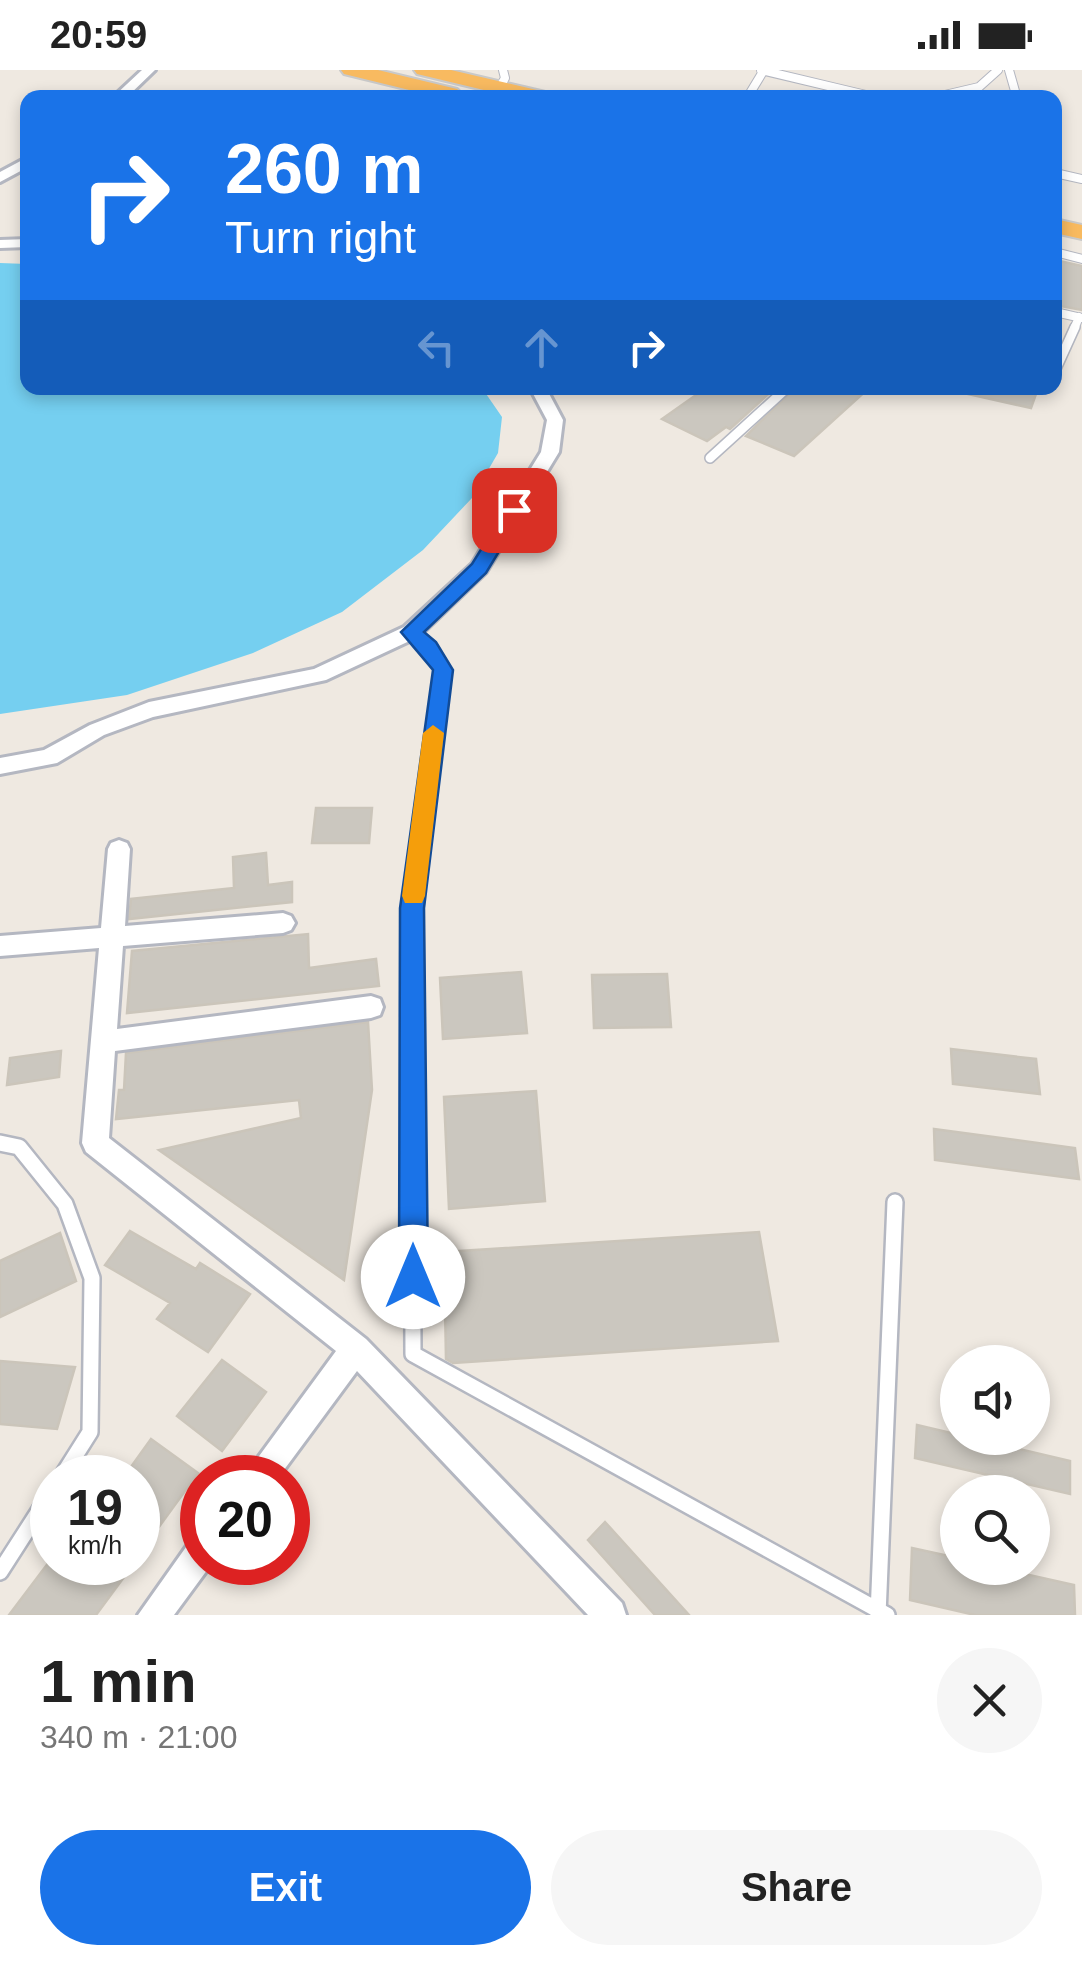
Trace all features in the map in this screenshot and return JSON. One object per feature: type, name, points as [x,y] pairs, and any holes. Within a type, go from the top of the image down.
[{"type":"highway","points":[[351,70],[471,83],[501,78],[529,90]]},
{"type":"highway","points":[[424,70],[471,83]]},
{"type":"street","points":[[127,90],[149,70]]},
{"type":"street","points":[[0,766],[49,757],[97,730],[162,706],[319,675],[411,632],[479,568],[550,452],[554,420],[542,395]]},
{"type":"street","points":[[119,850],[95,1143],[356,1349],[610,1615]]},
{"type":"street","points":[[0,946],[283,923]]},
{"type":"street","points":[[103,1042],[371,1007]]},
{"type":"street","points":[[275,1455],[356,1349]]},
{"type":"street","points":[[154,1615],[180,1580]]},
{"type":"lane","points":[[763,70],[848,90]]},
{"type":"lane","points":[[967,90],[980,87],[998,70]]},
{"type":"lane","points":[[823,82],[830,74]]},
{"type":"lane","points":[[1062,348],[1080,318]]},
{"type":"lane","points":[[710,458],[778,395]]},
{"type":"lane","points":[[411,632],[429,647],[443,670],[412,908],[413,1354],[881,1613],[895,1202]]},
{"type":"lane","points":[[0,1143],[18,1147],[64,1204],[92,1278],[90,1432],[76,1455]]},
{"type":"lane","points":[[1,1573],[30,1526]]},
{"type":"water","points":[[0,263],[20,264],[20,395],[487,395],[502,417],[498,453],[472,498],[423,550],[342,612],[253,653],[127,695],[0,714]]},
{"type":"building","points":[[1062,262],[1082,266],[1082,310],[1062,306]]},
{"type":"building","points":[[696,395],[767,395],[730,429],[726,427],[707,441],[662,419]]},
{"type":"building","points":[[788,395],[861,395],[794,456],[746,436]]},
{"type":"building","points":[[972,395],[1036,395],[1031,408]]},
{"type":"building","points":[[316,808],[372,808],[369,843],[312,843]]},
{"type":"building","points":[[266,853],[268,885],[292,882],[292,902],[129,919],[131,899],[234,888],[233,857]]},
{"type":"building","points":[[308,934],[309,968],[376,959],[379,986],[127,1013],[132,951]]},
{"type":"building","points":[[521,972],[527,1033],[443,1039],[440,978]]},
{"type":"building","points":[[667,974],[671,1027],[594,1028],[592,975]]},
{"type":"building","points":[[368,1022],[372,1090],[344,1280],[159,1150],[301,1118],[299,1100],[116,1119],[119,1090],[124,1090],[126,1053]]},
{"type":"building","points":[[951,1049],[1036,1059],[1040,1094],[953,1084]]},
{"type":"building","points":[[61,1051],[59,1077],[7,1085],[10,1058]]},
{"type":"building","points":[[536,1091],[545,1201],[449,1209],[444,1097]]},
{"type":"building","points":[[934,1129],[1075,1148],[1079,1179],[935,1160]]},
{"type":"building","points":[[130,1231],[196,1269],[200,1263],[250,1294],[208,1352],[157,1319],[170,1303],[105,1265]]},
{"type":"building","points":[[759,1232],[778,1341],[453,1363],[446,1359],[444,1252]]},
{"type":"building","points":[[60,1233],[76,1281],[0,1317],[0,1261]]},
{"type":"building","points":[[222,1360],[266,1392],[222,1451],[177,1416]]},
{"type":"building","points":[[0,1361],[75,1367],[57,1429],[0,1424]]},
{"type":"building","points":[[917,1425],[940,1430],[940,1455],[1044,1455],[1070,1461],[1070,1494],[1050,1489],[1050,1475],[988,1475],[915,1458]]},
{"type":"building","points":[[151,1439],[180,1460],[180,1498],[160,1525],[160,1455],[140,1455]]},
{"type":"building","points":[[605,1522],[689,1615],[655,1615],[588,1540]]},
{"type":"building","points":[[912,1548],[940,1554],[940,1585],[1050,1585],[1050,1580],[1074,1585],[1075,1615],[975,1615],[910,1600]]},
{"type":"building","points":[[32,1585],[118,1585],[96,1615],[9,1615]]},
{"type":"slow traffic","points":[[414,896],[433,733]]},
{"type":"route","points":[[413,1277],[412,908],[443,670],[429,647],[411,632],[479,568],[514,510]]}]
